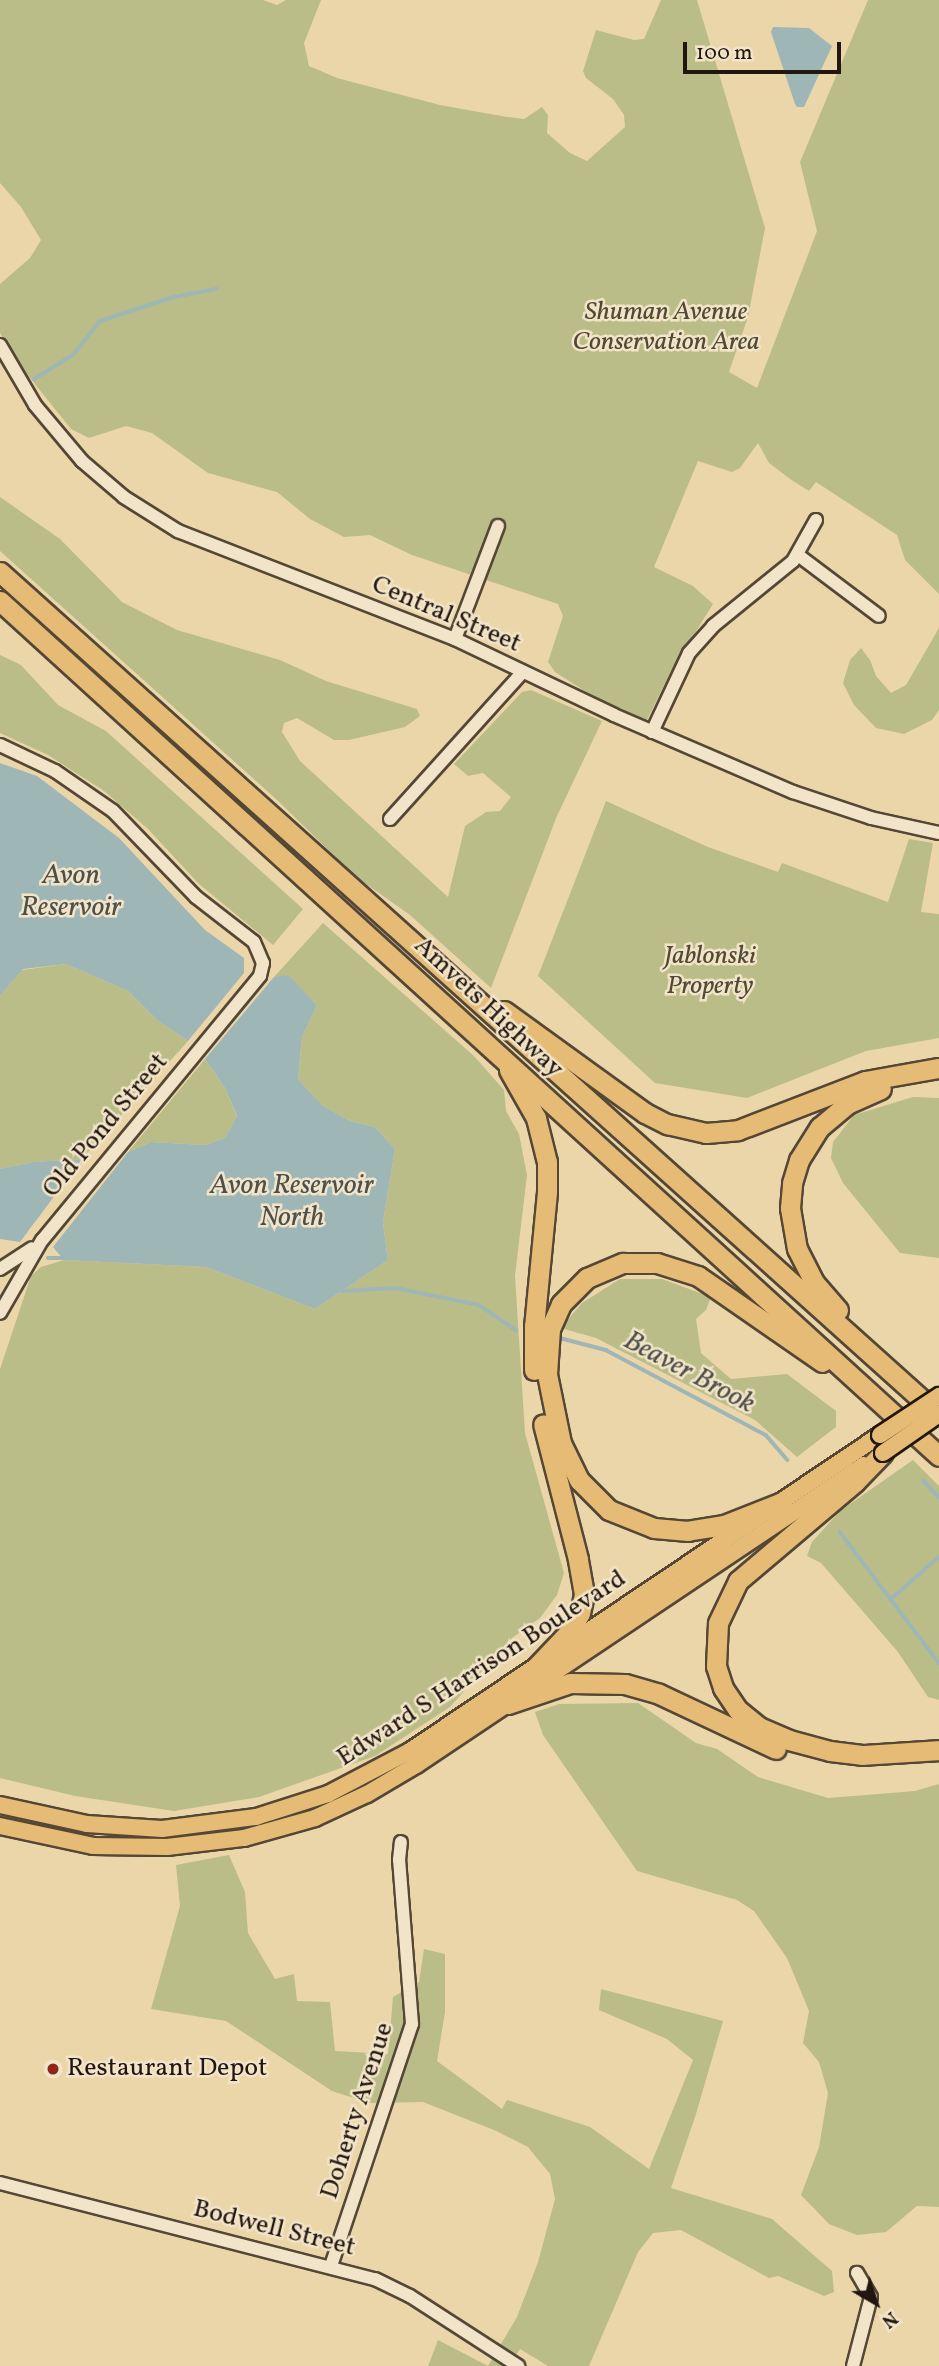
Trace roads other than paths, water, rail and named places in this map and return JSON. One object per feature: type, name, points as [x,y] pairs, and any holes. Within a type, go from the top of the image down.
[{"type":"highway","name":"Amvets Highway","points":[[0,572],[939,1415]]},
{"type":"highway","name":"Amvets Highway","points":[[0,601],[939,1456]]},
{"type":"highway","points":[[465,991],[499,1007],[645,1113],[667,1124],[706,1133],[738,1130],[865,1081],[939,1069]]},
{"type":"highway","points":[[502,1056],[536,1118],[546,1154],[547,1192],[534,1326],[535,1375],[542,1419],[578,1559],[584,1594],[580,1613],[569,1631],[536,1667]]},
{"type":"highway","points":[[859,1344],[838,1310],[815,1284],[797,1249],[790,1208],[795,1172],[813,1135],[847,1104],[885,1088],[939,1080]]},
{"type":"highway","points":[[782,1502],[724,1525],[688,1531],[639,1524],[601,1503],[574,1472],[554,1417],[547,1355],[550,1329],[561,1304],[576,1286],[610,1266],[640,1262],[672,1266],[698,1276],[814,1358],[852,1377]]},
{"type":"highway","points":[[881,1444],[855,1482],[738,1581],[718,1623],[716,1666],[723,1688],[738,1710],[759,1727],[789,1740],[830,1751],[862,1755],[939,1751]]},
{"type":"highway","points":[[508,1704],[570,1683],[625,1684],[659,1694],[774,1748],[818,1762],[885,1768],[939,1763]]},
{"type":"main road","name":"Edward S Harrison Boulevard","points":[[0,1826],[55,1840],[131,1848],[206,1844],[261,1834],[315,1818],[376,1789],[508,1704],[881,1444],[939,1396]]},
{"type":"main road","name":"Edward S Harrison Boulevard","points":[[0,1805],[49,1818],[125,1828],[200,1826],[274,1812],[328,1794],[379,1770],[782,1502],[881,1444],[939,1415]]},
{"type":"street","name":"Central Street","points":[[0,345],[35,405],[69,447],[110,486],[154,517],[218,548],[455,639],[652,732],[820,802],[871,818],[939,833]]},
{"type":"street","points":[[652,732],[681,668],[695,646],[713,626],[774,579],[798,555],[816,520]]},
{"type":"street","points":[[455,639],[498,526]]},
{"type":"street","points":[[798,555],[879,616]]},
{"type":"street","points":[[390,819],[523,673]]},
{"type":"street","name":"Old Pond Street","points":[[0,745],[55,771],[134,829],[196,897],[254,943],[263,963],[260,976],[42,1240],[0,1313]]},
{"type":"street","points":[[0,1269],[42,1240]]},
{"type":"street","name":"Doherty Avenue","points":[[331,2266],[412,2024],[399,1860],[401,1842]]},
{"type":"street","name":"Bodwell Street","points":[[0,2183],[331,2266],[399,2290],[518,2366]]},
{"type":"street","points":[[853,2366],[871,2297],[857,2273]]},
{"type":"water","points":[[773,27],[809,28],[832,46],[804,107],[797,107],[795,104],[771,32]]},
{"type":"water","name":"Avon Reservoir","points":[[0,763],[37,776],[119,838],[205,930],[244,958],[244,973],[188,1041],[157,1020],[128,991],[66,964],[23,969],[0,996]]},
{"type":"water","name":"Avon Reservoir North","points":[[288,975],[317,1005],[302,1037],[298,1079],[322,1105],[350,1121],[375,1127],[395,1149],[383,1222],[388,1260],[315,1309],[206,1267],[64,1260],[53,1247],[128,1152],[151,1142],[205,1145],[225,1138],[237,1116],[225,1088],[205,1059],[274,977]]},
{"type":"water","points":[[82,1159],[20,1242],[0,1239],[0,1169],[33,1162]]},
{"type":"waterway","points":[[34,379],[73,355],[100,321],[174,297],[216,289]]},
{"type":"waterway","name":"Beaver Brook","points":[[48,1258],[67,1258]]},
{"type":"waterway","name":"Beaver Brook","points":[[342,1291],[395,1288],[479,1305],[516,1330]]},
{"type":"waterway","name":"Beaver Brook","points":[[560,1338],[606,1350],[766,1435],[788,1460]]},
{"type":"waterway","points":[[923,1480],[939,1497]]},
{"type":"waterway","name":"Beaver Brook","points":[[840,1532],[939,1663]]},
{"type":"waterway","points":[[891,1599],[939,1557]]},
{"type":"place","name":"Restaurant Depot","points":[[53,2069]]},
{"type":"park label","name":"Shuman Avenue Conservation Area","points":[[666,328]]},
{"type":"park label","name":"Jablonski Property","points":[[710,972]]}]
